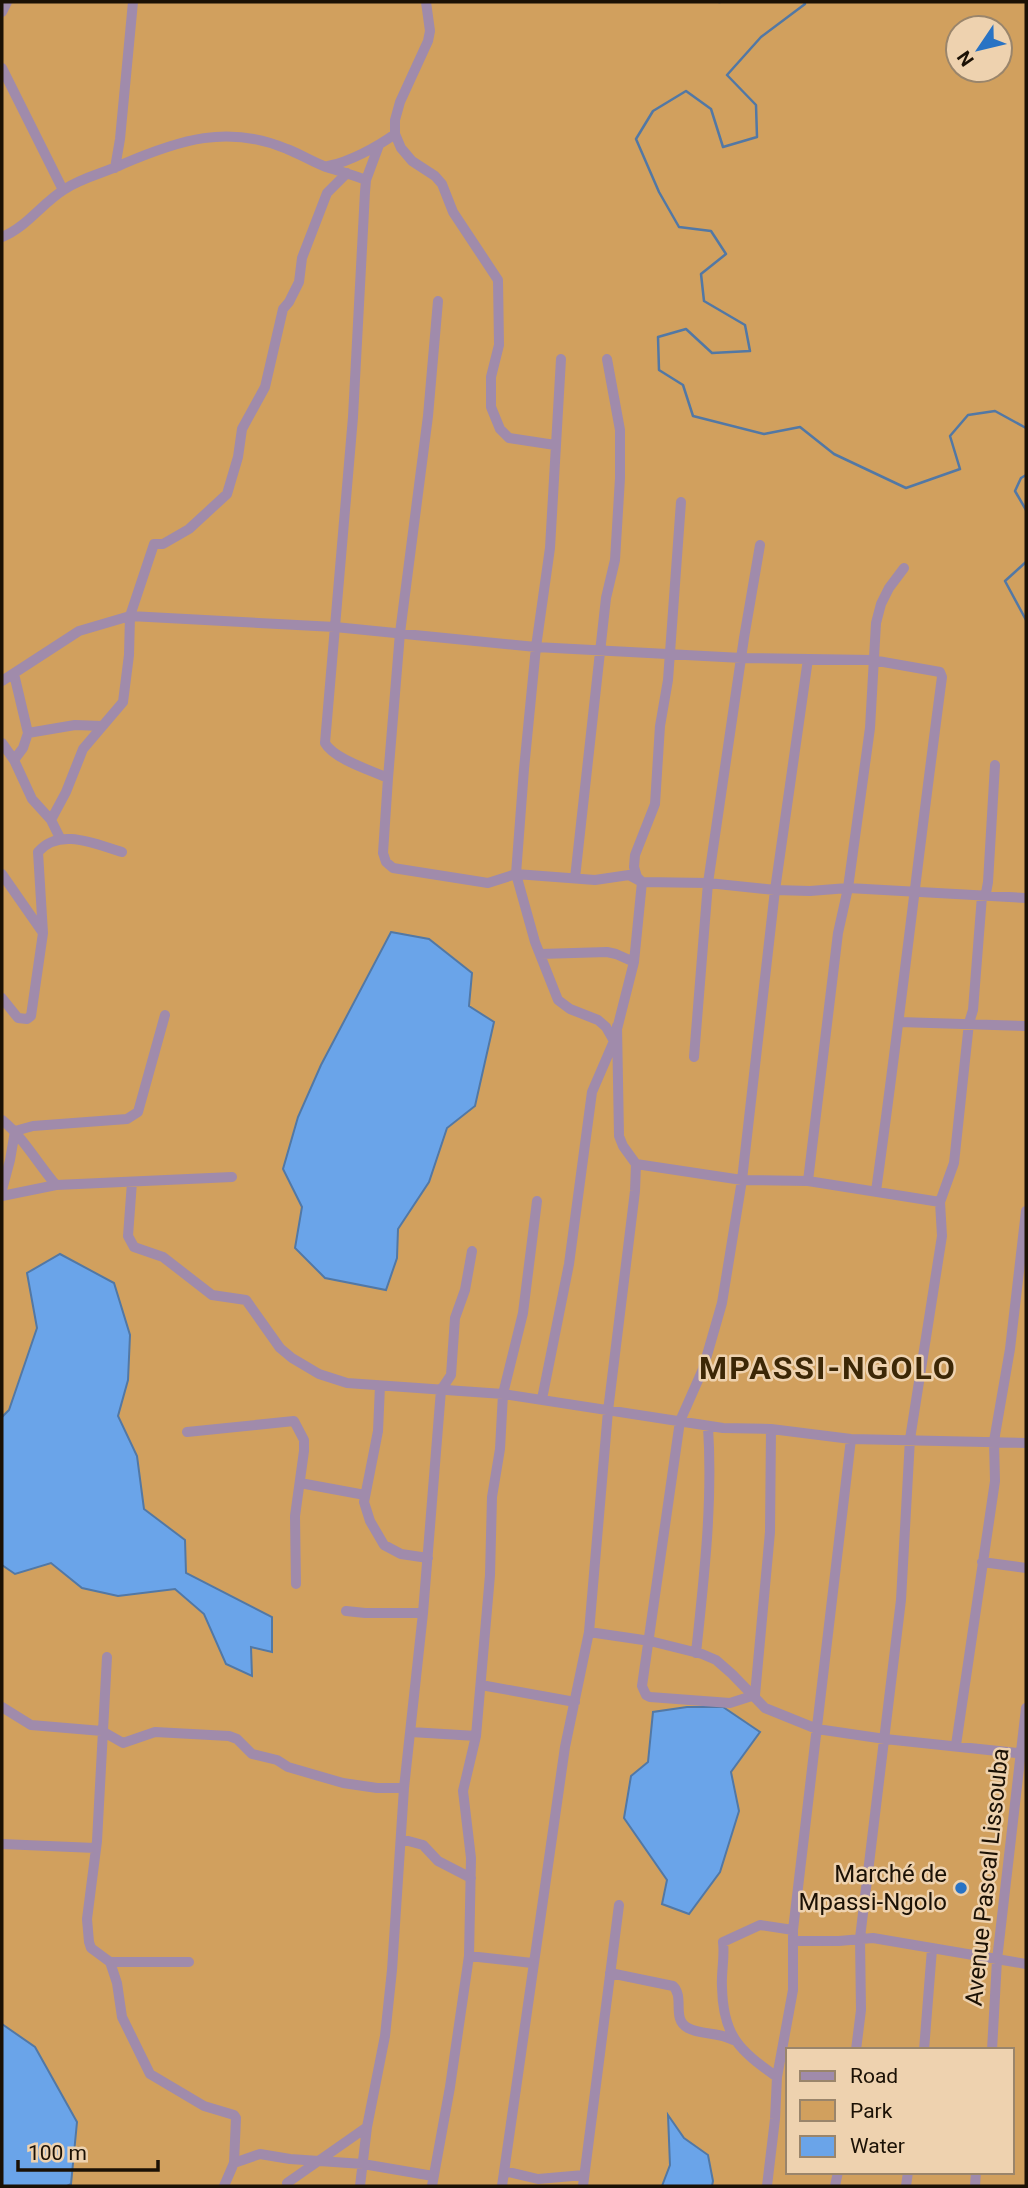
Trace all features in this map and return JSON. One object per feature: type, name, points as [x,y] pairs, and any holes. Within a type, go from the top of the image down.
[{"type":"street","points":[[2,12],[6,2]]},
{"type":"street","points":[[114,168],[120,139],[133,2]]},
{"type":"street","points":[[426,2],[430,31],[400,102],[395,120],[395,134],[401,148],[412,161],[442,184],[453,212],[498,280],[499,345],[491,377],[491,407],[495,421],[509,438],[555,445]]},
{"type":"street","points":[[2,68],[63,190]]},
{"type":"street","points":[[325,166],[338,164],[379,145],[395,134]]},
{"type":"street","points":[[2,237],[27,222],[63,190],[86,177],[161,147],[216,136],[238,136],[263,141],[366,180]]},
{"type":"street","points":[[379,145],[401,148]]},
{"type":"street","points":[[379,145],[366,180],[353,417],[325,743],[329,750],[388,778]]},
{"type":"street","points":[[325,166],[327,193]]},
{"type":"street","points":[[51,820],[66,792],[83,749],[123,702],[129,655],[130,616],[154,544],[163,544],[189,529],[227,494],[238,457],[242,429],[265,387],[283,309],[299,282],[302,258],[327,193],[347,173]]},
{"type":"street","points":[[438,301],[428,416],[400,633],[383,853],[386,862],[393,867],[488,883],[516,874],[595,880],[629,875],[642,882],[708,883],[775,890],[848,888],[1026,898]]},
{"type":"street","points":[[561,359],[550,548],[536,648],[516,874],[540,954],[558,1000],[563,1006],[598,1020],[606,1027],[614,1041]]},
{"type":"street","points":[[575,878],[606,598],[615,560],[620,430],[607,359]]},
{"type":"street","points":[[642,882],[634,867],[635,855],[655,804],[659,738],[668,680],[681,502]]},
{"type":"street","points":[[694,1057],[708,883],[760,545]]},
{"type":"street","points":[[808,1181],[838,933],[848,888],[870,728],[876,623],[889,588],[904,568]]},
{"type":"street","points":[[2,681],[79,631],[130,616],[335,627],[536,648],[872,660],[940,672],[942,677],[900,1022],[876,1191]]},
{"type":"street","points":[[755,1695],[730,1703],[646,1695],[642,1686],[680,1421],[703,1369],[722,1303],[742,1180],[775,890],[808,659]]},
{"type":"street","points":[[14,674],[28,733],[23,748],[14,760]]},
{"type":"street","points":[[28,733],[75,724],[102,726]]},
{"type":"street","points":[[2,743],[14,760],[32,799],[51,820],[60,838]]},
{"type":"street","points":[[856,2048],[861,2010],[860,1938],[901,1600],[910,1439],[942,1236],[940,1202],[954,1163],[969,1023],[973,1010],[982,896],[986,893],[988,882],[995,765]]},
{"type":"street","points":[[2,998],[18,1018],[27,1019],[31,1016],[43,933],[38,852],[43,846],[60,838],[122,852]]},
{"type":"street","points":[[2,874],[43,933]]},
{"type":"street","points":[[542,1399],[569,1264],[592,1092],[614,1041],[634,962],[642,882]]},
{"type":"street","points":[[540,954],[607,953],[634,962]]},
{"type":"street","points":[[15,1130],[133,1117],[141,1103],[164,1015]]},
{"type":"street","points":[[900,1022],[1026,1026]]},
{"type":"street","points":[[502,2186],[565,1747],[589,1632],[608,1410],[635,1191],[636,1164],[619,1136],[617,1026]]},
{"type":"street","points":[[2,1120],[15,1130],[38,1165],[56,1185]]},
{"type":"street","points":[[2,1190],[15,1130]]},
{"type":"street","points":[[636,1164],[742,1180],[808,1181],[940,1202]]},
{"type":"street","points":[[2,1196],[56,1185],[232,1177]]},
{"type":"street","points":[[132,1182],[128,1236],[134,1247],[163,1257],[212,1295],[246,1300],[280,1348],[292,1358],[319,1374],[346,1383],[503,1394],[708,1427],[771,1429],[851,1439],[1026,1443]]},
{"type":"street","points":[[234,2163],[260,2154],[363,2164],[433,2181],[469,1956],[471,1858],[463,1791],[476,1736],[490,1575],[492,1497],[500,1450],[503,1394],[523,1313],[537,1201]]},
{"type":"street","points":[[956,1745],[995,1481],[993,1441],[1010,1349],[1026,1211]]},
{"type":"street","points":[[360,2186],[367,2127],[385,2036],[404,1788],[423,1613],[441,1390],[451,1375],[455,1318],[465,1290],[472,1251]]},
{"type":"street","points":[[380,1386],[378,1431],[364,1502],[370,1521],[384,1545],[401,1554],[428,1558]]},
{"type":"street","points":[[187,1432],[294,1422],[304,1440],[295,1516],[296,1584]]},
{"type":"street","points":[[696,1653],[708,1516],[708,1427]]},
{"type":"street","points":[[755,1695],[770,1532],[771,1429]]},
{"type":"street","points":[[767,2186],[777,2077],[792,2003],[793,1935],[851,1439]]},
{"type":"street","points":[[300,1483],[365,1495]]},
{"type":"street","points":[[982,1562],[1026,1568]]},
{"type":"street","points":[[346,1611],[423,1613]]},
{"type":"street","points":[[589,1632],[650,1642],[716,1660],[755,1695],[765,1708],[817,1729],[1023,1754]]},
{"type":"street","points":[[107,1657],[97,1841],[94,1848],[87,1929],[91,1948],[110,1962],[117,1983],[122,2017],[150,2074],[204,2106],[234,2115],[238,2123],[234,2163],[224,2186]]},
{"type":"street","points":[[481,1685],[575,1702]]},
{"type":"street","points":[[2,1707],[31,1725],[102,1731],[123,1743],[155,1732],[229,1736],[237,1739],[252,1754],[271,1758],[293,1769],[359,1786],[404,1788]]},
{"type":"street","name":"Avenue Pascal Lissouba","points":[[992,2048],[997,1960],[1023,1754],[1026,1708]]},
{"type":"street","points":[[411,1732],[476,1736]]},
{"type":"street","points":[[401,1839],[423,1845],[438,1861],[471,1878]]},
{"type":"street","points":[[2,1844],[94,1848]]},
{"type":"street","points":[[504,2171],[538,2179],[583,2181],[619,1905]]},
{"type":"street","points":[[777,2077],[753,2060],[733,2039],[722,1989],[723,1942],[760,1924],[793,1935],[839,1941],[860,1938],[886,1939],[1026,1964]]},
{"type":"street","points":[[924,2048],[932,1949]]},
{"type":"street","points":[[469,1956],[532,1963]]},
{"type":"street","points":[[110,1962],[189,1962]]},
{"type":"street","points":[[610,1973],[673,1986],[678,1992],[679,2018],[685,2026],[733,2039]]},
{"type":"street","points":[[775,2119],[786,2120]]},
{"type":"street","points":[[287,2184],[367,2127]]},
{"type":"street","points":[[287,2184],[290,2159]]},
{"type":"green space","points":[[2,2],[1026,2],[1026,2186],[2,2186]]},
{"type":"water","points":[[391,932],[429,939],[472,973],[469,1006],[494,1022],[475,1106],[447,1128],[429,1182],[398,1229],[397,1258],[386,1290],[325,1278],[295,1248],[302,1207],[283,1169],[298,1117],[321,1065]]},
{"type":"water","points":[[60,1254],[114,1283],[130,1335],[128,1380],[118,1416],[137,1456],[144,1509],[185,1540],[186,1573],[272,1617],[272,1652],[251,1647],[252,1676],[226,1664],[204,1614],[175,1589],[118,1596],[82,1588],[51,1563],[15,1574],[2,1565],[2,1417],[9,1410],[37,1328],[27,1273]]},
{"type":"water","points":[[687,1707],[723,1707],[760,1732],[731,1772],[739,1811],[720,1872],[689,1914],[662,1904],[667,1880],[624,1818],[631,1776],[648,1762],[653,1712]]},
{"type":"water","points":[[2,2024],[35,2047],[77,2122],[71,2184],[67,2186],[2,2186]]},
{"type":"water","points":[[668,2115],[684,2138],[708,2155],[712,2186],[662,2186],[670,2165]]},
{"type":"waterway","points":[[804,2],[805,4],[761,37],[727,75],[756,105],[757,137],[723,147],[711,109],[686,91],[653,111],[636,139],[659,192],[679,227],[711,231],[726,254],[701,274],[704,301],[745,325],[750,351],[712,353],[686,329],[658,337],[659,370],[683,385],[693,416],[764,434],[800,427],[834,454],[906,488],[960,469],[950,436],[968,415],[995,411],[1026,428]]},
{"type":"waterway","points":[[1026,475],[1021,478],[1015,491],[1026,510]]},
{"type":"waterway","points":[[1026,562],[1005,581],[1026,620]]},
{"type":"place","name":"Marché de Mpassi-Ngolo","points":[[961,1888]]},
{"type":"district","name":"MPASSI-NGOLO","points":[[828,1368]]}]
